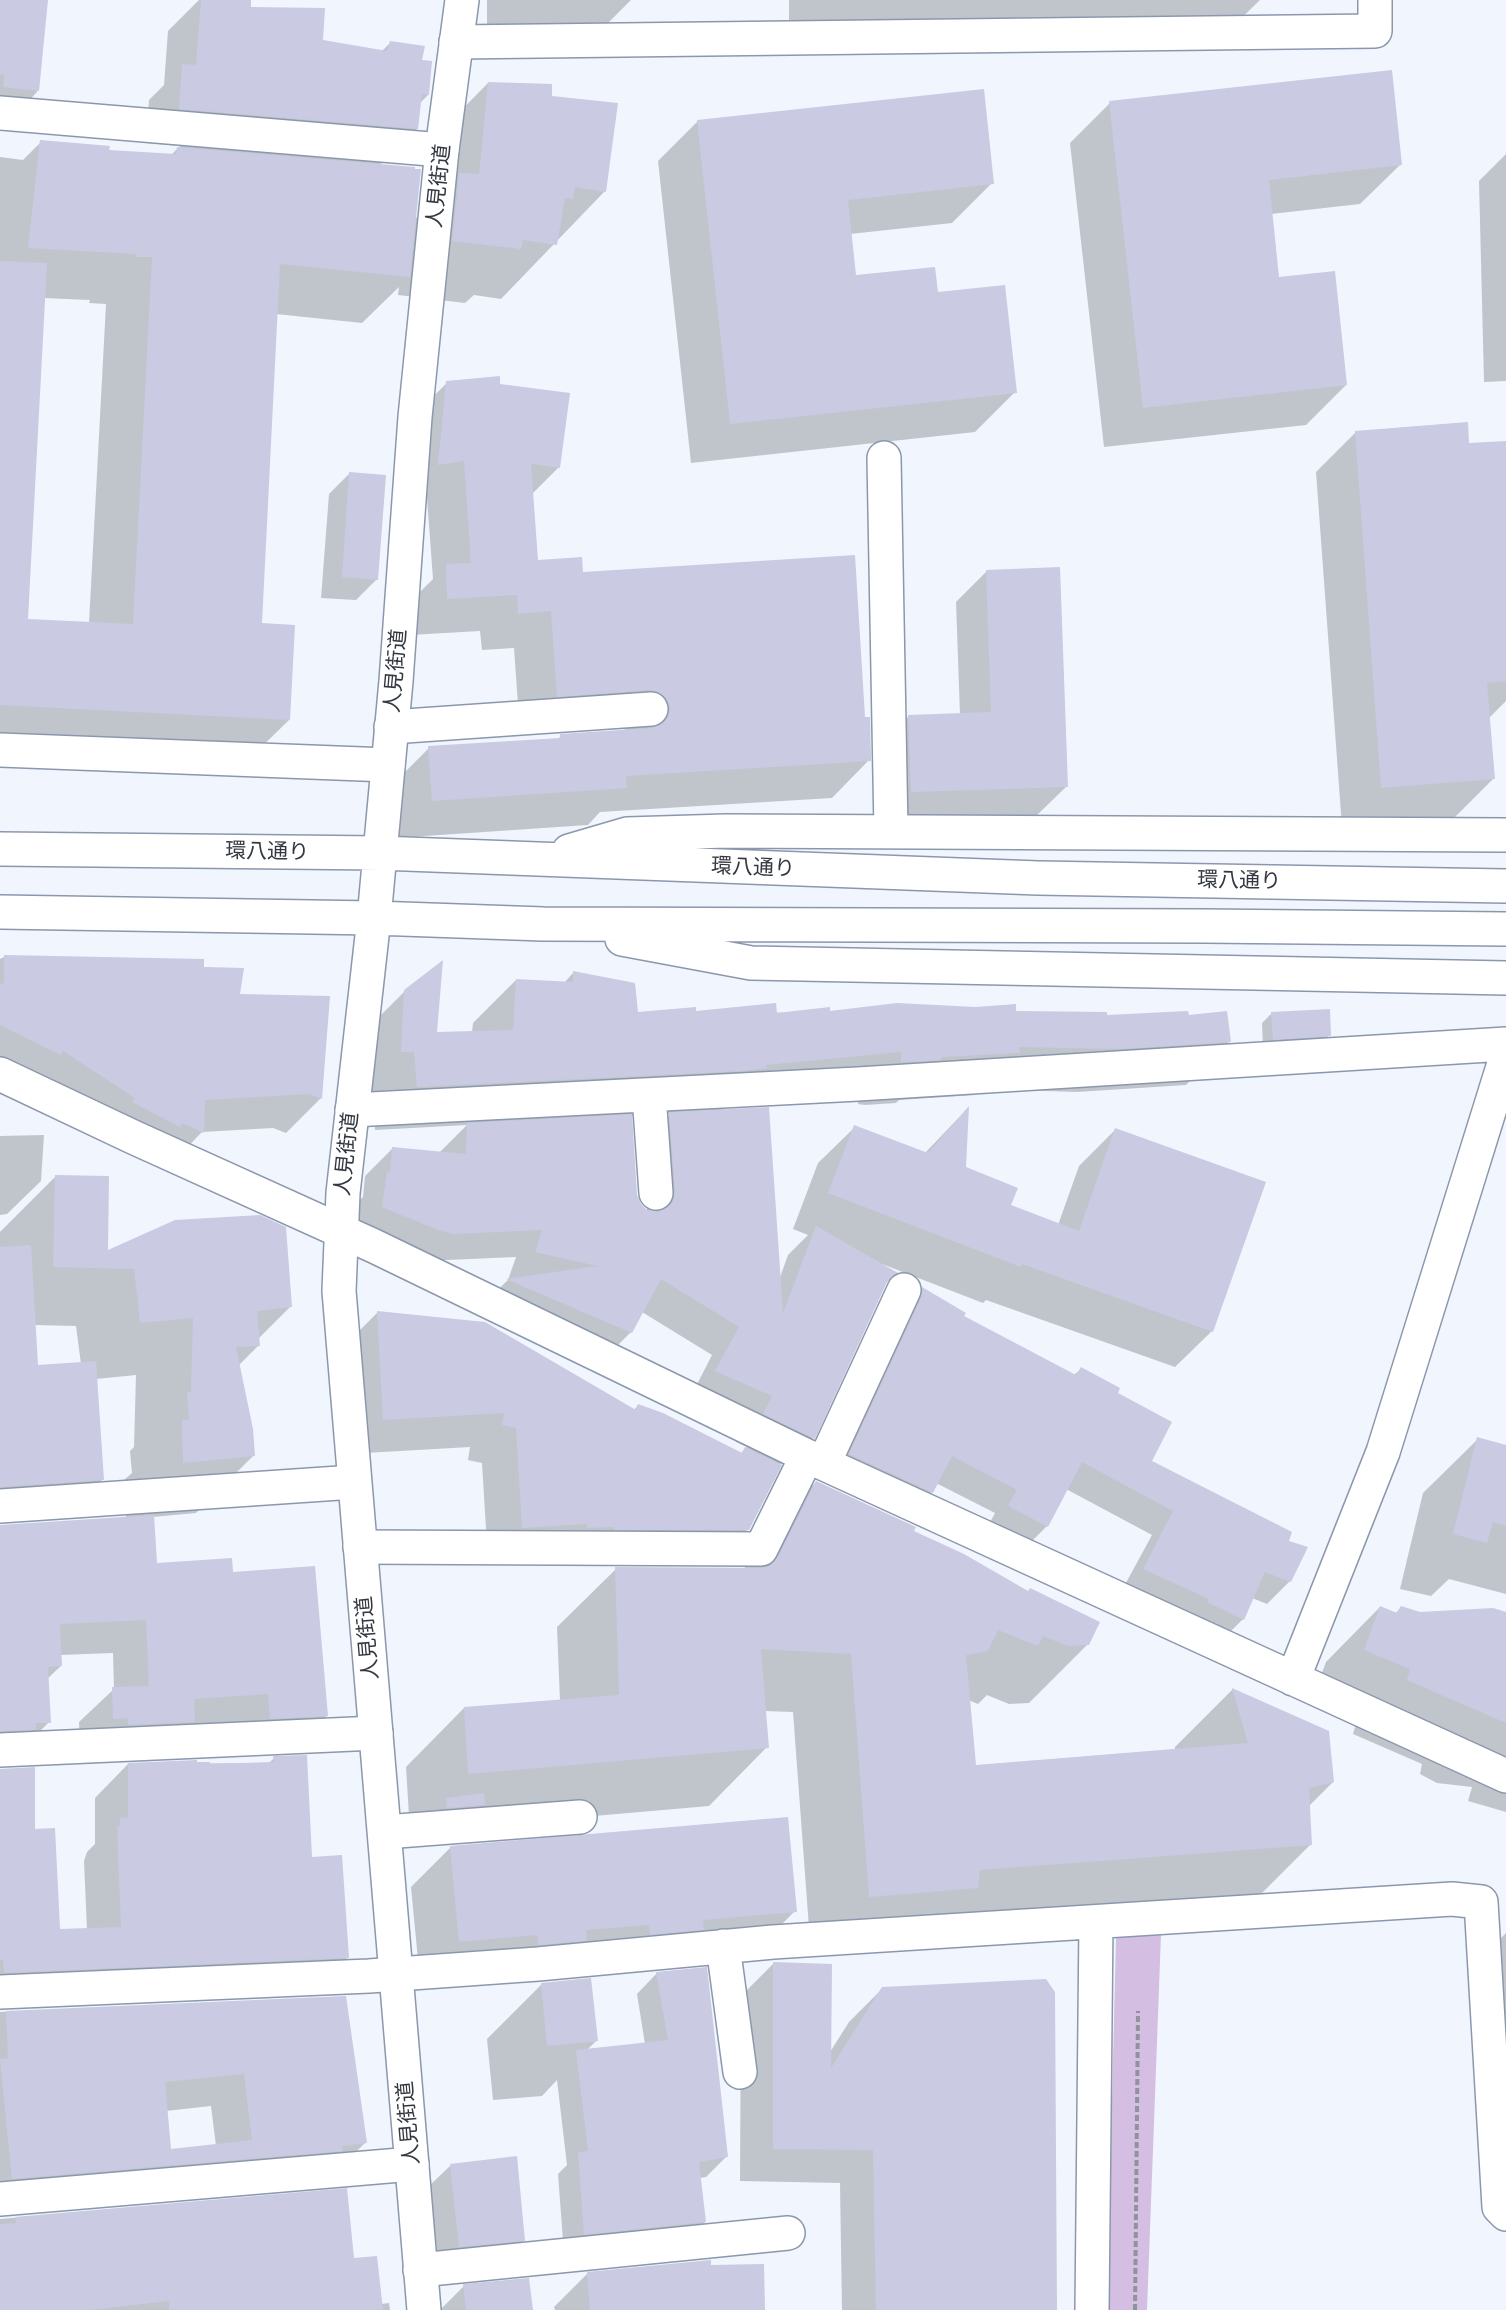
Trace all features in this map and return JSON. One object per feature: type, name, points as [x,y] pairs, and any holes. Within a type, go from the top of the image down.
[{"type":"main road","name":"人見街道","points":[[424,2310],[339,1291],[340,1231],[375,918],[415,417],[442,150],[462,0]]},
{"type":"main road","points":[[456,42],[1375,31],[1375,0]]},
{"type":"main road","points":[[0,113],[442,150]]},
{"type":"main road","points":[[884,458],[891,831]]},
{"type":"main road","points":[[392,727],[651,709]]},
{"type":"main road","points":[[0,750],[388,765]]},
{"type":"main road","points":[[544,859],[627,834],[726,831],[1506,835]]},
{"type":"main road","name":"環八通り","points":[[0,849],[380,853],[1038,878],[1506,886]]},
{"type":"main road","points":[[0,912],[375,918],[543,924],[1506,929]]},
{"type":"main road","points":[[543,924],[751,963],[1506,978]]},
{"type":"main road","points":[[352,1110],[858,1084],[1506,1044]]},
{"type":"main road","points":[[1293,1679],[1383,1452],[1506,1057]]},
{"type":"main road","points":[[0,1074],[340,1231],[816,1459],[1506,1776]]},
{"type":"main road","points":[[649,1095],[656,1193]]},
{"type":"main road","points":[[360,1547],[761,1549],[816,1459],[904,1290]]},
{"type":"main road","points":[[0,1506],[354,1482]]},
{"type":"main road","points":[[0,1750],[376,1733]]},
{"type":"main road","points":[[385,1832],[580,1817]]},
{"type":"main road","points":[[0,1992],[397,1974],[538,1964],[723,1946],[1452,1899],[1481,1902],[1499,2207],[1506,2214]]},
{"type":"main road","points":[[1092,2310],[1096,1922]]},
{"type":"main road","points":[[723,1946],[740,2072]]},
{"type":"main road","points":[[0,2199],[412,2164]]},
{"type":"main road","points":[[420,2270],[788,2233]]},
{"type":"path","points":[[1135,2310],[1138,2011]]},
{"type":"shaded area","points":[[1161,1934],[1147,2310],[1107,2310],[1116,1938]]},
{"type":"building","points":[[0,0],[48,0],[39,91],[3,87],[4,75],[0,75]]},
{"type":"building","points":[[201,0],[251,0],[251,7],[325,8],[323,40],[387,51],[390,41],[425,46],[422,60],[432,61],[429,95],[422,94],[418,129],[179,109],[182,64],[196,65]]},
{"type":"building","points":[[1392,70],[1402,165],[1269,180],[1279,277],[1335,271],[1347,385],[1143,408],[1109,101]]},
{"type":"building","points":[[488,82],[552,84],[552,96],[618,103],[606,192],[575,187],[573,199],[565,198],[557,245],[523,240],[521,249],[452,241],[459,173],[479,174]]},
{"type":"building","points":[[984,89],[994,184],[848,200],[856,275],[935,267],[938,292],[1005,285],[1017,393],[730,424],[697,120]]},
{"type":"building","points":[[40,140],[110,146],[109,150],[176,154],[177,147],[421,169],[410,277],[280,264],[262,623],[295,625],[290,720],[0,705],[0,261],[47,263],[28,619],[133,624],[152,257],[135,257],[136,254],[28,248]]},
{"type":"building","points":[[500,376],[500,384],[570,393],[560,468],[531,464],[538,560],[582,557],[583,572],[855,555],[865,717],[870,717],[871,761],[626,776],[627,788],[432,801],[428,746],[560,738],[560,734],[652,728],[662,724],[668,717],[670,708],[666,698],[659,692],[650,690],[557,697],[551,611],[518,614],[517,595],[447,599],[446,564],[471,563],[464,461],[438,465],[446,381]]},
{"type":"building","points":[[1468,422],[1469,443],[1506,441],[1506,681],[1487,683],[1495,779],[1381,788],[1355,431]]},
{"type":"building","points":[[349,472],[386,475],[378,580],[342,577]]},
{"type":"building","points":[[1060,567],[1068,787],[911,792],[908,715],[991,712],[986,570]]},
{"type":"building","points":[[4,955],[204,959],[204,967],[244,968],[240,994],[330,996],[322,1099],[309,1094],[205,1100],[204,1133],[182,1123],[180,1127],[132,1102],[135,1098],[63,1051],[60,1055],[0,1025],[0,984],[4,983]]},
{"type":"building","points":[[443,960],[437,1032],[513,1030],[516,979],[573,982],[573,971],[635,983],[638,1012],[696,1007],[696,1011],[776,1003],[777,1013],[830,1007],[830,1011],[897,1003],[976,1007],[1016,1004],[1016,1011],[1107,1012],[1107,1015],[1188,1011],[1189,1015],[1227,1011],[1231,1042],[1121,1049],[1019,1047],[1020,1053],[941,1057],[941,1060],[909,1062],[901,1062],[901,1052],[766,1065],[767,1068],[743,1071],[417,1087],[414,1052],[401,1052],[404,990]]},
{"type":"building","points":[[1330,1009],[1331,1036],[1273,1040],[1271,1012]]},
{"type":"building","points":[[969,1106],[966,1167],[1018,1188],[1011,1205],[1079,1231],[1115,1128],[1266,1182],[1213,1332],[1022,1264],[1021,1267],[828,1193],[854,1125],[928,1153]]},
{"type":"building","points":[[769,1107],[783,1313],[816,1226],[898,1273],[887,1282],[815,1439],[763,1414],[772,1396],[715,1371],[739,1327],[661,1279],[632,1333],[506,1279],[597,1266],[535,1252],[542,1230],[453,1234],[382,1207],[387,1171],[390,1172],[392,1147],[466,1154],[467,1123],[632,1114],[637,1195],[647,1210],[658,1212],[673,1202],[675,1192],[669,1112]]},
{"type":"building","points":[[55,1175],[109,1176],[108,1250],[175,1220],[260,1215],[286,1227],[292,1307],[257,1311],[260,1346],[236,1347],[253,1429],[255,1456],[183,1463],[182,1420],[189,1420],[187,1392],[191,1392],[193,1318],[140,1323],[134,1269],[53,1267]]},
{"type":"building","points":[[31,1245],[38,1365],[96,1361],[104,1480],[0,1487],[0,1247]]},
{"type":"building","points":[[922,1287],[966,1313],[964,1316],[1076,1375],[1081,1367],[1120,1388],[1118,1393],[1172,1422],[1152,1461],[1292,1532],[1289,1541],[1308,1547],[1291,1582],[1265,1572],[1244,1620],[1207,1602],[1209,1599],[1143,1569],[1173,1511],[1082,1462],[1048,1527],[1008,1506],[1017,1490],[952,1456],[933,1493],[849,1454],[921,1298]]},
{"type":"building","points":[[377,1311],[485,1322],[636,1410],[638,1404],[663,1413],[742,1453],[745,1447],[782,1465],[749,1530],[614,1530],[614,1527],[587,1528],[587,1524],[522,1528],[516,1428],[502,1425],[504,1413],[383,1420]]},
{"type":"building","points":[[1477,1437],[1506,1445],[1506,1526],[1493,1522],[1487,1543],[1453,1534]]},
{"type":"building","points":[[816,1481],[916,1527],[914,1531],[964,1554],[1028,1591],[1030,1588],[1100,1622],[1089,1645],[1068,1646],[1043,1636],[1038,1646],[998,1630],[988,1651],[966,1655],[976,1765],[1248,1743],[1232,1688],[1329,1731],[1334,1782],[1309,1788],[1312,1845],[980,1870],[978,1888],[869,1897],[851,1654],[761,1649],[769,1748],[468,1774],[464,1707],[619,1695],[615,1567],[761,1568],[770,1565],[778,1557]]},
{"type":"building","points":[[154,1515],[157,1563],[232,1558],[233,1572],[315,1566],[328,1716],[270,1719],[268,1694],[194,1699],[195,1722],[128,1725],[128,1718],[113,1719],[112,1687],[149,1686],[146,1620],[60,1624],[62,1666],[48,1667],[51,1723],[36,1723],[36,1730],[0,1731],[0,1525]]},
{"type":"building","points":[[1380,1606],[1397,1613],[1401,1606],[1420,1612],[1493,1608],[1506,1612],[1506,1723],[1407,1680],[1410,1669],[1364,1650]]},
{"type":"building","points":[[307,1755],[312,1857],[342,1855],[349,1958],[4,1973],[3,1960],[0,1960],[0,1769],[35,1767],[35,1829],[55,1828],[60,1929],[121,1927],[117,1826],[120,1826],[120,1817],[128,1818],[128,1763],[197,1760],[197,1762],[210,1762],[210,1764],[274,1762],[273,1756]]},
{"type":"building","points":[[484,1793],[485,1805],[447,1808],[446,1798]]},
{"type":"building","points":[[788,1817],[797,1912],[703,1920],[704,1930],[650,1935],[649,1925],[586,1930],[587,1941],[538,1945],[537,1935],[459,1942],[450,1846]]},
{"type":"building","points":[[773,1962],[832,1964],[831,2068],[882,1987],[1046,1979],[1055,1992],[1057,2310],[876,2310],[873,2150],[773,2149]]},
{"type":"building","points":[[707,1967],[728,2157],[699,2162],[706,2222],[584,2235],[578,2152],[588,2151],[576,2050],[668,2040],[656,1972]]},
{"type":"building","points":[[591,1978],[598,2041],[547,2046],[541,1983]]},
{"type":"building","points":[[346,1996],[367,2143],[342,2146],[343,2151],[12,2179],[0,2059],[8,2058],[6,2011]],"holes":[[[244,2074],[252,2140],[171,2149],[165,2082]]]},
{"type":"building","points":[[517,2156],[525,2241],[459,2247],[450,2164]]},
{"type":"building","points":[[347,2188],[354,2258],[377,2256],[383,2310],[169,2310],[169,2301],[91,2310],[0,2310],[0,2224],[16,2223],[15,2217]]},
{"type":"building","points":[[711,2260],[711,2265],[764,2264],[765,2310],[590,2310],[587,2272]]},
{"type":"building","points":[[529,2278],[533,2310],[466,2310],[463,2284]]}]
